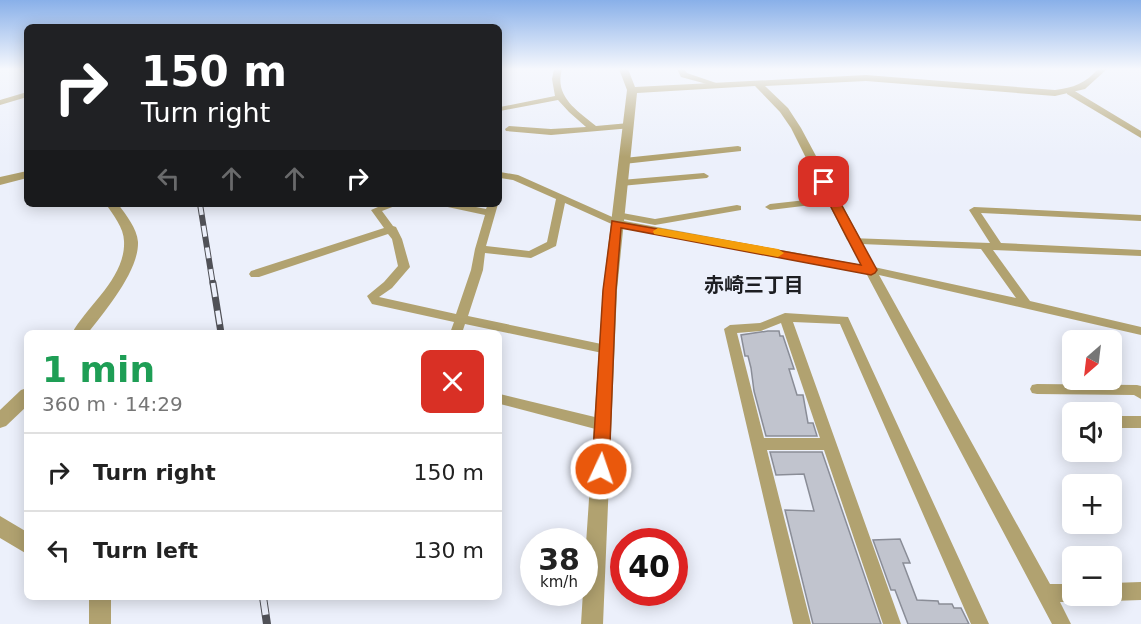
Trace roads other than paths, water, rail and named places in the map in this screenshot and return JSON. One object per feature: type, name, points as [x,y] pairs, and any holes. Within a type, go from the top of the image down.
[{"type":"street","points":[[0,103],[15,98]]},
{"type":"street","points":[[502,109],[554,98]]},
{"type":"street","points":[[561,98],[594,129]]},
{"type":"street","points":[[592,624],[616,219],[632,98]]},
{"type":"street","points":[[771,98],[790,118],[1062,624]]},
{"type":"street","points":[[1080,98],[1141,135]]},
{"type":"street","points":[[509,129],[551,132],[628,126]]},
{"type":"street","points":[[624,160],[633,162],[738,150]]},
{"type":"street","points":[[0,181],[24,175]]},
{"type":"street","points":[[502,175],[616,219],[871,270],[1141,331]]},
{"type":"street","points":[[621,183],[704,176]]},
{"type":"street","points":[[480,249],[531,255],[552,244],[561,198]]},
{"type":"street","points":[[770,207],[833,200]]},
{"type":"street","points":[[82,330],[116,280],[131,250],[131,239],[127,227],[114,207]]},
{"type":"street","points":[[385,207],[376,210],[398,239],[404,267],[388,285],[373,296],[376,301],[607,349]]},
{"type":"street","points":[[457,330],[477,270],[480,249],[492,208]]},
{"type":"street","points":[[616,219],[655,222],[737,208]]},
{"type":"street","points":[[997,246],[974,210],[1141,218]]},
{"type":"street","points":[[255,274],[392,229]]},
{"type":"street","points":[[854,240],[1141,254]]},
{"type":"street","points":[[984,245],[1026,304]]},
{"type":"street","points":[[785,317],[892,624]]},
{"type":"street","points":[[802,624],[730,329],[761,327],[785,317],[844,321],[980,624]]},
{"type":"street","points":[[1036,389],[1137,390],[1141,394]]},
{"type":"street","points":[[0,422],[24,398]]},
{"type":"street","points":[[502,400],[603,425]]},
{"type":"street","points":[[1122,422],[1141,422]]},
{"type":"street","points":[[757,444],[828,444]]},
{"type":"street","points":[[0,526],[24,541]]},
{"type":"street","points":[[1122,592],[1141,591]]},
{"type":"street","points":[[1045,593],[1062,593]]},
{"type":"railway","points":[[200,207],[213,285]]},
{"type":"railway","points":[[213,283],[221,330]]},
{"type":"railway","points":[[263,600],[267,624]]},
{"type":"district","name":"赤崎三丁目","points":[[754,285]]}]
